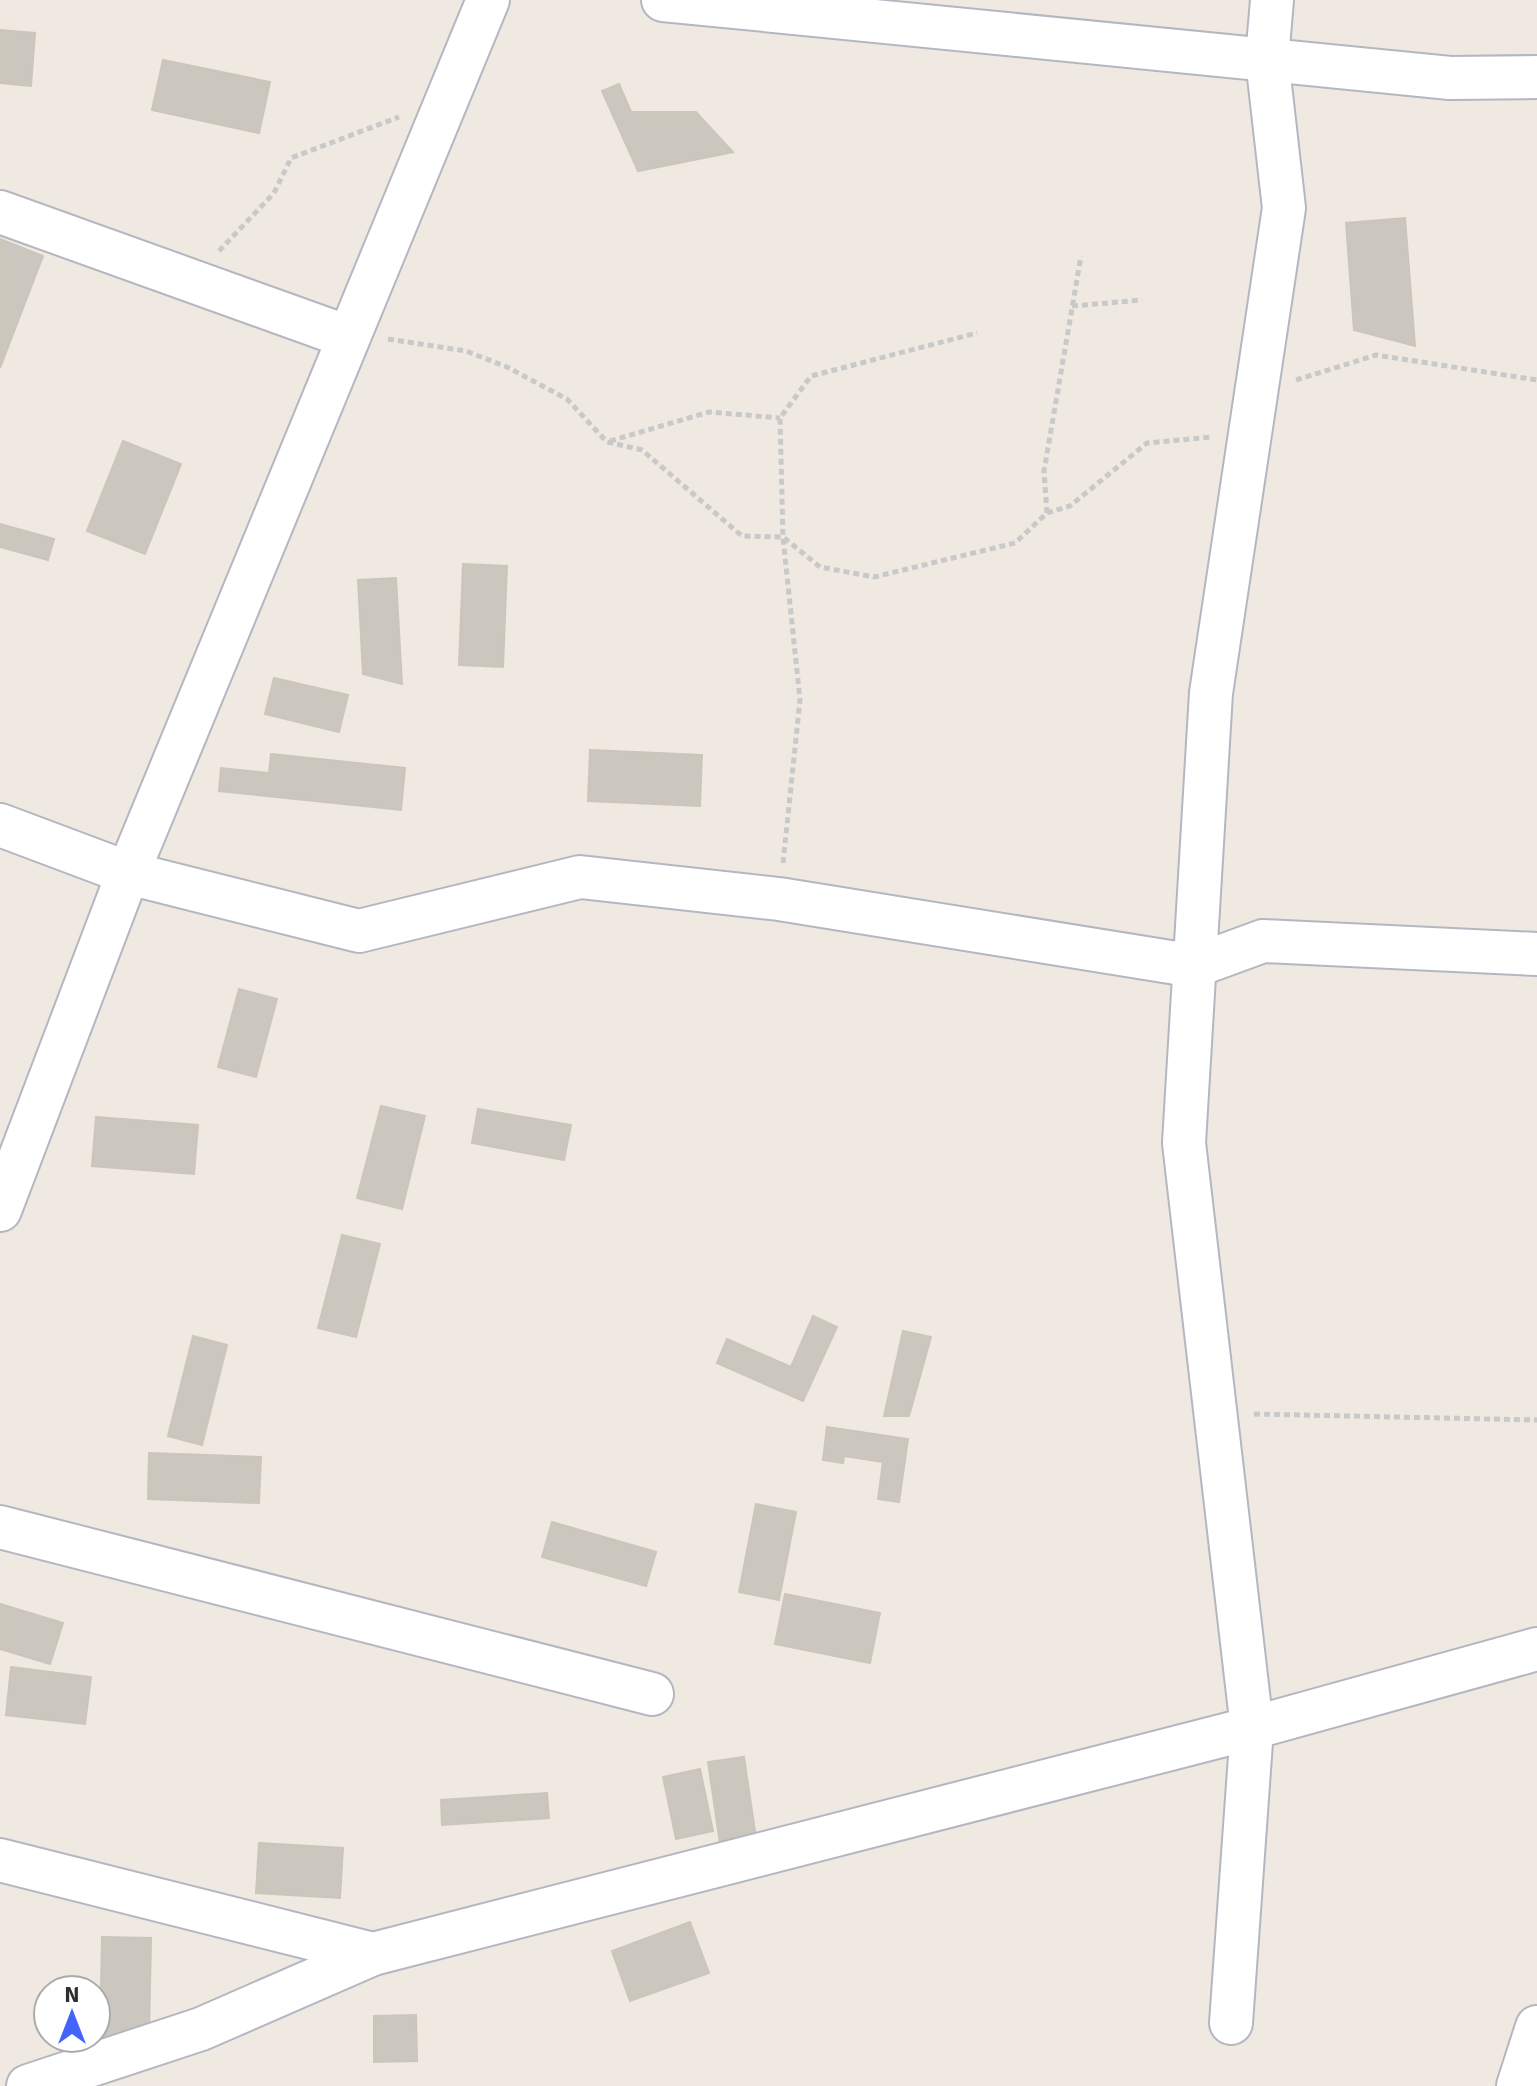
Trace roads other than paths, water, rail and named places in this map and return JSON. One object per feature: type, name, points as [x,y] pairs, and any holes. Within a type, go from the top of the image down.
[{"type":"street","points":[[0,1210],[128,873],[488,0]]},
{"type":"street","points":[[663,0],[1450,78],[1537,77]]},
{"type":"street","points":[[1231,2023],[1252,1728],[1184,1143],[1211,693],[1284,208],[1267,59],[1272,0]]},
{"type":"street","points":[[0,212],[348,337]]},
{"type":"street","points":[[0,825],[128,873],[359,931],[580,877],[779,899],[1195,966],[1263,941],[1537,954]]},
{"type":"street","points":[[0,1527],[652,1694]]},
{"type":"street","points":[[28,2086],[201,2029],[373,1954],[1252,1728],[1537,1649]]},
{"type":"street","points":[[0,1860],[373,1954]]},
{"type":"street","points":[[1518,2086],[1537,2027]]}]
